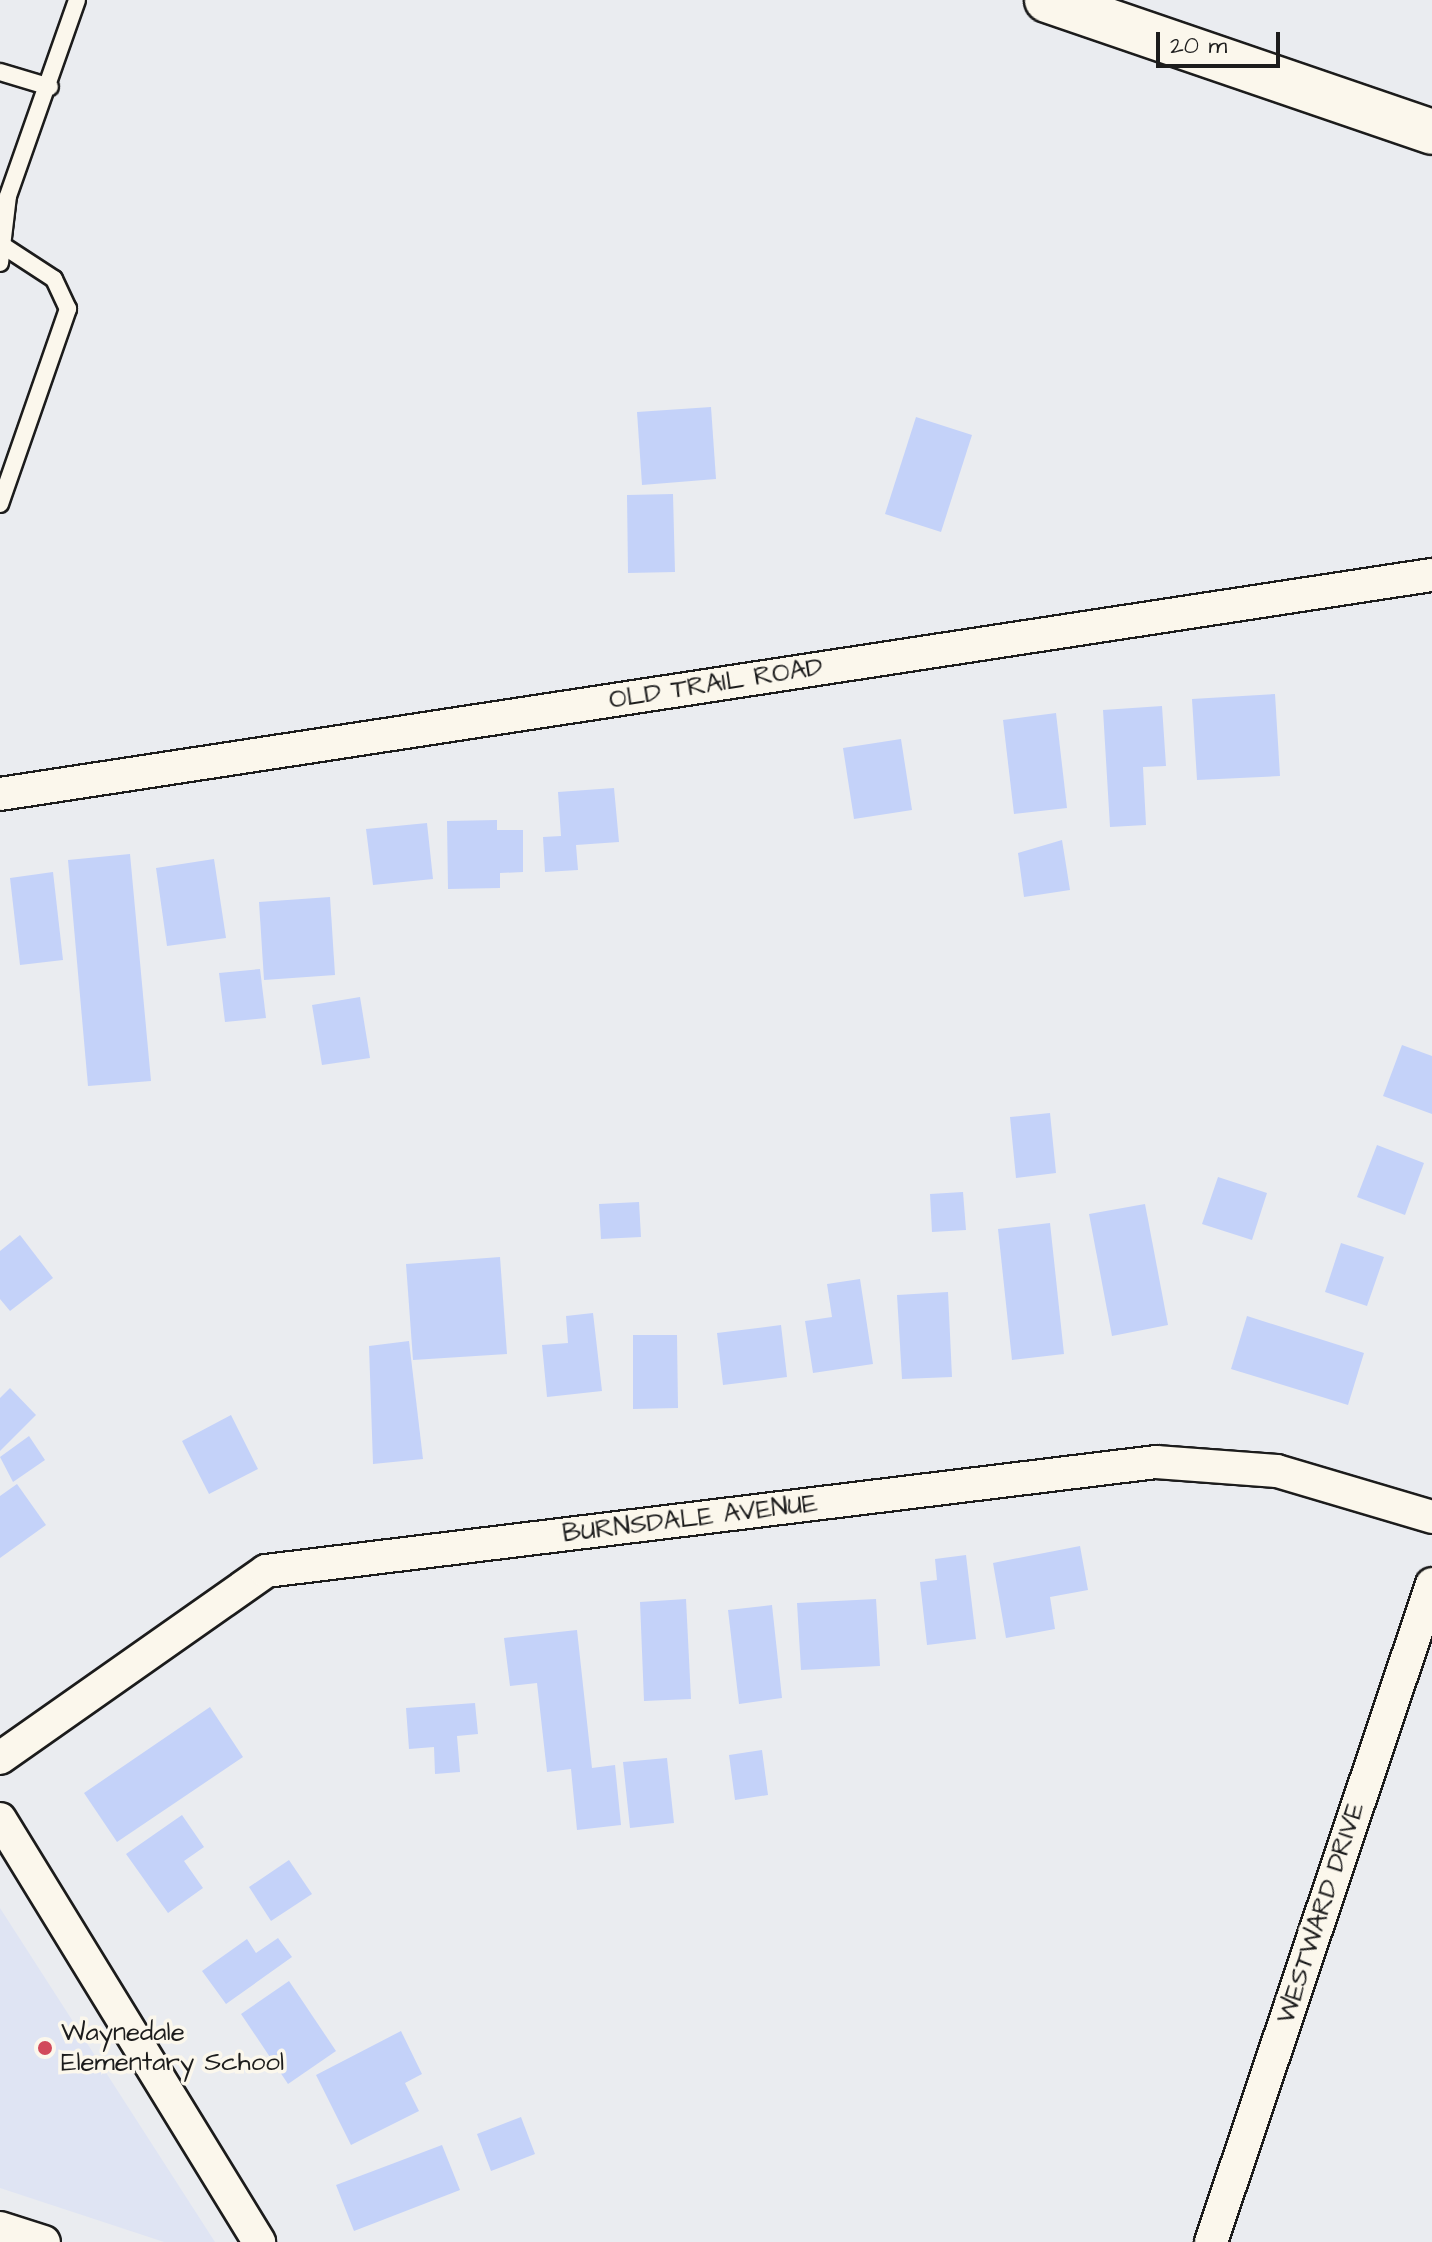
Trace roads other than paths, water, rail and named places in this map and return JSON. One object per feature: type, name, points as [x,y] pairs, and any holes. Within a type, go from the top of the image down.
[{"type":"main road","points":[[1047,0],[1432,132]]},
{"type":"street","name":"OLD TRAIL ROAD","points":[[0,794],[1432,575]]},
{"type":"street","name":"BURNSDALE AVENUE","points":[[0,1758],[266,1571],[1156,1462],[1277,1471],[1432,1517]]},
{"type":"street","name":"WESTWARD DRIVE","points":[[1211,2242],[1432,1584]]},
{"type":"street","points":[[0,1819],[259,2242]]},
{"type":"street","points":[[0,2228],[44,2242]]},
{"type":"lane","points":[[0,504],[68,309],[54,279],[3,255],[4,194],[50,87],[77,0]]},
{"type":"lane","points":[[0,72],[50,87]]},
{"type":"place","name":"Waynedale Elementary School","points":[[45,2048]]}]
